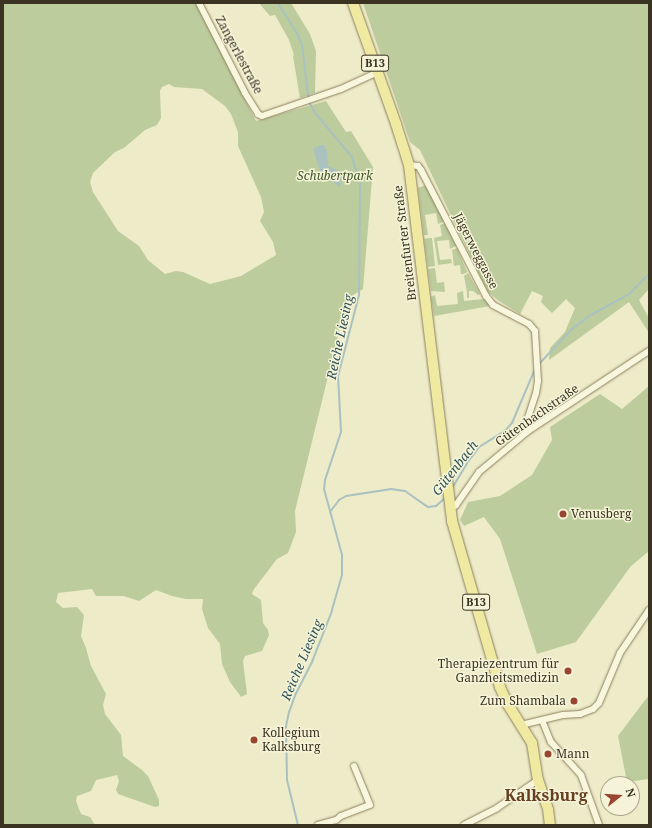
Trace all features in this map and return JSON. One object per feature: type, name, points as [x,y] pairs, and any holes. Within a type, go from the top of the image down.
[{"type":"main road","name":"Breitenfurter Straße","points":[[353,3],[404,147],[409,166],[450,507]]},
{"type":"main road","name":"B13","points":[[450,507],[500,687],[507,702],[532,743],[538,780],[550,825]]},
{"type":"main road","name":"B13","points":[[544,825],[545,808]]},
{"type":"street","name":"Zangerlestraße","points":[[199,3],[245,93],[258,114],[262,116],[319,97],[378,72]]},
{"type":"street","name":"Jägerweggasse","points":[[409,166],[418,166],[421,170],[486,296],[493,305],[529,324],[535,331],[538,375],[536,393],[526,424],[528,431]]},
{"type":"street","name":"Gütenbachstraße","points":[[450,507],[456,504],[479,472],[528,431],[649,351]]},
{"type":"street","points":[[521,725],[563,715],[588,712],[599,703],[620,653],[649,610]]},
{"type":"street","points":[[542,720],[551,742],[581,775],[599,825]]},
{"type":"street","points":[[318,825],[336,820],[341,816],[370,805],[354,766]]},
{"type":"street","points":[[464,825],[497,808],[538,780]]},
{"type":"green space","name":"Schubertpark","points":[[3,3],[196,3],[256,121],[326,101],[346,132],[351,131],[373,167],[363,289],[347,299],[295,511],[296,532],[288,553],[277,559],[254,589],[252,594],[261,600],[263,623],[268,630],[269,635],[262,651],[245,656],[243,661],[247,694],[241,697],[230,682],[222,664],[220,644],[208,628],[202,609],[203,599],[186,599],[156,590],[139,601],[124,596],[96,596],[92,589],[58,593],[56,602],[63,608],[77,607],[84,615],[81,636],[91,666],[106,694],[103,705],[105,714],[121,735],[123,756],[148,776],[159,800],[159,806],[155,807],[118,794],[116,790],[119,781],[117,775],[96,780],[91,791],[77,796],[76,801],[81,814],[90,817],[95,825],[3,825]],"holes":[[[169,84],[174,87],[202,89],[225,106],[231,114],[238,132],[238,146],[261,197],[264,212],[260,221],[273,242],[276,255],[241,276],[210,284],[183,272],[176,271],[165,274],[148,260],[139,246],[118,231],[93,192],[90,182],[93,173],[115,152],[124,148],[145,130],[157,125],[161,118],[160,91],[162,87]]]},
{"type":"green space","points":[[259,3],[291,3],[310,34],[316,51],[315,93],[300,98],[294,55],[289,40],[275,15],[270,16]]},
{"type":"green space","points":[[363,3],[649,3],[649,289],[639,300],[649,318],[649,333],[629,302],[549,360],[550,348],[565,332],[575,308],[566,299],[552,313],[541,302],[543,296],[532,291],[520,314],[499,301],[487,291],[420,150],[410,142]]},
{"type":"green space","points":[[426,185],[445,221],[438,224],[436,213],[425,215],[428,235],[424,235],[418,188]]},
{"type":"green space","points":[[445,223],[456,246],[450,249],[449,240],[437,241],[440,260],[451,259],[452,263],[438,265],[434,238],[442,236],[440,225]]},
{"type":"green space","points":[[432,238],[435,266],[428,267],[424,239]]},
{"type":"green space","points":[[457,248],[467,272],[464,274],[461,274],[460,265],[454,266],[452,250]]},
{"type":"green space","points":[[435,268],[437,283],[444,282],[445,292],[431,291],[428,269]]},
{"type":"green space","points":[[468,273],[480,294],[478,295],[473,291],[469,291],[469,298],[467,298],[464,276]]},
{"type":"green space","points":[[463,291],[464,301],[484,299],[490,306],[434,316],[431,297],[435,295],[437,306],[458,304],[457,293]]},
{"type":"green space","points":[[649,386],[649,551],[631,566],[576,642],[537,654],[500,539],[484,517],[464,526],[460,520],[468,502],[500,496],[532,475],[552,440],[550,427],[600,394],[622,409]]},
{"type":"green space","points":[[649,695],[649,779],[640,780],[640,776],[626,776],[618,736]]},
{"type":"water","points":[[324,145],[327,151],[328,166],[339,171],[341,178],[340,187],[325,177],[320,171],[313,149]]},
{"type":"waterway","name":"Reiche Liesing","points":[[278,3],[297,33],[302,45],[309,102],[316,114],[352,157],[360,183],[359,295],[338,376],[341,432],[325,480],[324,489],[342,555],[342,575],[332,611],[312,662],[296,693],[286,726],[287,780],[298,825]]},
{"type":"waterway","name":"Gütenbach","points":[[538,365],[572,329],[589,316],[629,294],[649,274]]},
{"type":"waterway","name":"Gütenbach","points":[[451,490],[467,463],[479,447],[505,431],[512,423],[535,369]]},
{"type":"waterway","name":"Gütenbach","points":[[330,512],[339,500],[346,496],[391,489],[405,491],[428,507],[436,506],[445,498]]},
{"type":"place","name":"Venusberg","points":[[563,514]]},
{"type":"place","name":"Therapiezentrum für Ganzheitsmedizin","points":[[568,671]]},
{"type":"place","name":"Zum Shambala","points":[[574,701]]},
{"type":"place","name":"Kollegium Kalksburg","points":[[254,740]]},
{"type":"place","name":"Mann","points":[[548,754]]},
{"type":"district","name":"Kalksburg","points":[[546,795]]}]
